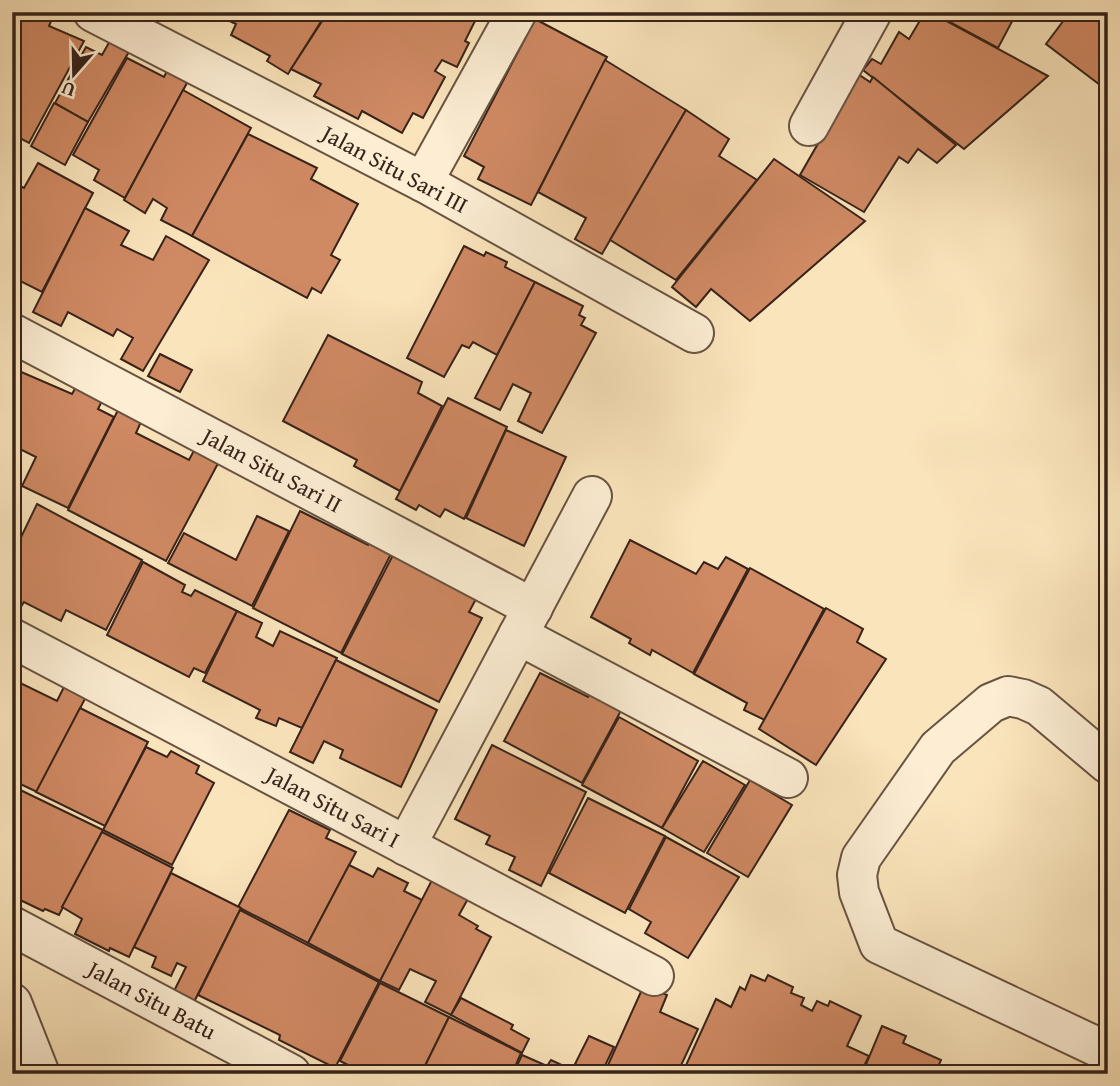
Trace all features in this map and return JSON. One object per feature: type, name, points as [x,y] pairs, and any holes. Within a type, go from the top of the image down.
[{"type":"street","name":"Jalan Situ Sari III","points":[[93,12],[423,182],[694,333]]},
{"type":"street","points":[[423,182],[517,12]]},
{"type":"street","points":[[809,126],[872,12]]},
{"type":"street","name":"Jalan Situ Sari II","points":[[12,333],[525,622],[788,778]]},
{"type":"street","points":[[407,846],[592,496]]},
{"type":"street","name":"Jalan Situ Sari I","points":[[12,638],[654,976]]},
{"type":"street","points":[[1108,764],[1039,706],[1008,696],[998,699],[938,748],[861,858],[857,875],[859,892],[879,944],[1108,1052]]},
{"type":"street","name":"Jalan Situ Batu","points":[[12,926],[280,1072]]},
{"type":"street","points":[[12,1003],[40,1074]]},
{"type":"building","points":[[12,12],[35,19],[38,12],[52,19],[49,26],[84,41],[29,143],[12,134]]},
{"type":"building","points":[[224,12],[327,12],[288,74],[267,61],[270,56],[231,35],[236,24],[221,17]]},
{"type":"building","points":[[328,12],[470,12],[467,18],[475,21],[465,41],[469,43],[457,67],[442,60],[435,71],[445,77],[423,118],[413,113],[402,133],[362,111],[358,119],[314,96],[321,84],[291,69]]},
{"type":"building","points":[[925,12],[930,12],[1048,76],[964,149],[863,70],[872,59],[881,64],[899,32],[909,39]]},
{"type":"building","points":[[931,12],[1017,12],[998,48]]},
{"type":"building","points":[[1070,12],[1108,12],[1108,91],[1046,44]]},
{"type":"building","points":[[535,19],[607,57],[531,205],[478,179],[484,167],[464,156]]},
{"type":"building","points":[[111,39],[130,50],[88,122],[55,103],[86,47],[102,55]]},
{"type":"building","points":[[127,58],[164,77],[168,69],[188,81],[125,198],[94,180],[99,170],[73,155]]},
{"type":"building","points":[[605,60],[686,110],[602,254],[575,239],[586,218],[538,192]]},
{"type":"building","points":[[858,74],[870,82],[873,77],[956,145],[937,163],[918,149],[908,163],[899,157],[864,212],[800,175]]},
{"type":"building","points":[[183,90],[251,128],[192,236],[161,220],[167,208],[153,199],[145,213],[124,200]]},
{"type":"building","points":[[54,103],[88,122],[65,165],[31,146]]},
{"type":"building","points":[[686,110],[729,139],[719,156],[757,180],[676,280],[610,240]]},
{"type":"building","points":[[248,134],[317,168],[311,179],[358,204],[331,255],[340,260],[321,293],[312,288],[307,298],[192,236]]},
{"type":"building","points":[[774,159],[865,221],[750,321],[711,289],[696,307],[672,287]]},
{"type":"building","points":[[38,163],[93,193],[42,292],[12,277],[12,182],[24,188]]},
{"type":"building","points":[[85,208],[129,231],[121,245],[153,260],[166,236],[209,260],[143,371],[121,359],[133,338],[117,329],[113,336],[68,312],[61,326],[33,312]]},
{"type":"building","points":[[464,246],[484,256],[486,252],[507,262],[505,267],[535,282],[497,355],[473,342],[469,348],[462,345],[444,377],[407,358]]},
{"type":"building","points":[[535,282],[583,306],[579,315],[585,318],[581,325],[596,333],[542,433],[518,421],[531,393],[513,384],[500,410],[475,398]]},
{"type":"building","points":[[328,335],[422,382],[418,393],[442,406],[400,491],[354,466],[357,460],[283,421]]},
{"type":"building","points":[[160,354],[192,370],[180,392],[148,376]]},
{"type":"building","points":[[12,368],[72,394],[76,387],[103,399],[98,409],[114,417],[68,508],[22,486],[36,457],[16,447],[12,455]]},
{"type":"building","points":[[448,398],[507,427],[464,519],[445,509],[440,517],[419,505],[416,510],[396,499]]},
{"type":"building","points":[[121,404],[144,415],[136,433],[189,460],[198,443],[222,456],[166,561],[68,510]]},
{"type":"building","points":[[506,430],[566,457],[524,546],[466,518]]},
{"type":"building","points":[[37,504],[142,560],[106,630],[66,610],[61,621],[24,602],[19,610],[12,606],[12,556]]},
{"type":"building","points":[[300,511],[368,545],[372,537],[394,548],[341,653],[253,608]]},
{"type":"building","points":[[257,516],[289,531],[252,606],[168,563],[184,533],[236,560]]},
{"type":"building","points":[[630,540],[696,574],[704,562],[718,569],[726,557],[748,569],[693,673],[652,650],[650,655],[629,643],[631,639],[591,617]]},
{"type":"building","points":[[393,555],[476,599],[469,612],[482,618],[439,702],[342,654]]},
{"type":"building","points":[[143,562],[185,585],[182,592],[191,596],[195,590],[237,611],[205,673],[194,668],[189,677],[107,635]]},
{"type":"building","points":[[750,568],[824,609],[765,720],[744,710],[747,703],[694,674]]},
{"type":"building","points":[[826,608],[863,629],[857,642],[886,659],[816,765],[759,729]]},
{"type":"building","points":[[237,611],[262,623],[256,637],[273,646],[280,631],[337,658],[302,728],[279,718],[276,726],[256,718],[260,710],[203,681]]},
{"type":"building","points":[[336,660],[437,710],[401,787],[340,758],[343,750],[324,741],[313,763],[290,752]]},
{"type":"building","points":[[540,673],[588,697],[593,687],[624,705],[582,783],[504,741]]},
{"type":"building","points":[[12,679],[57,701],[68,679],[89,691],[37,792],[12,780]]},
{"type":"building","points":[[80,708],[148,742],[105,826],[36,792]]},
{"type":"building","points":[[619,717],[698,761],[662,828],[582,785]]},
{"type":"building","points":[[492,745],[586,792],[541,886],[509,870],[515,857],[486,844],[490,836],[455,819]]},
{"type":"building","points":[[146,747],[167,757],[171,751],[199,766],[196,773],[214,783],[172,865],[103,830]]},
{"type":"building","points":[[703,761],[745,785],[704,852],[662,828]]},
{"type":"building","points":[[750,780],[792,805],[748,877],[707,853]]},
{"type":"building","points":[[12,786],[103,830],[59,915],[45,909],[43,911],[12,896]]},
{"type":"building","points":[[588,798],[665,836],[625,913],[549,873]]},
{"type":"building","points":[[289,810],[330,830],[326,838],[356,852],[308,943],[238,907]]},
{"type":"building","points":[[102,832],[173,868],[129,957],[110,948],[109,951],[75,934],[82,919],[62,907]]},
{"type":"building","points":[[666,837],[739,877],[688,958],[645,933],[651,922],[629,909]]},
{"type":"building","points":[[349,865],[373,877],[378,868],[408,883],[404,891],[422,900],[380,981],[308,943]]},
{"type":"building","points":[[171,873],[241,908],[194,1002],[174,991],[186,967],[177,963],[171,976],[152,967],[156,957],[134,947]]},
{"type":"building","points":[[433,878],[469,897],[459,915],[491,937],[451,1015],[425,1002],[436,981],[410,969],[399,990],[380,981]]},
{"type":"building","points":[[240,910],[379,982],[335,1068],[279,1040],[280,1035],[198,995]]},
{"type":"building","points":[[751,975],[765,981],[768,975],[793,987],[791,993],[804,998],[801,1005],[812,1011],[817,1001],[828,1006],[830,1001],[861,1016],[847,1046],[869,1056],[860,1074],[682,1074],[716,999],[731,1007],[740,987],[745,990]]},
{"type":"building","points":[[380,983],[449,1017],[421,1074],[356,1074],[358,1070],[340,1061]]},
{"type":"building","points":[[644,985],[667,995],[660,1012],[698,1029],[677,1074],[604,1074]]},
{"type":"building","points":[[461,998],[513,1025],[511,1029],[529,1039],[522,1053],[451,1015]]},
{"type":"building","points":[[449,1017],[521,1053],[512,1074],[421,1074]]},
{"type":"building","points":[[882,1026],[906,1036],[903,1043],[941,1060],[935,1074],[862,1074]]},
{"type":"building","points":[[589,1036],[614,1047],[601,1074],[595,1074],[575,1064]]},
{"type":"building","points":[[522,1055],[547,1066],[551,1060],[577,1072],[513,1074]]}]
